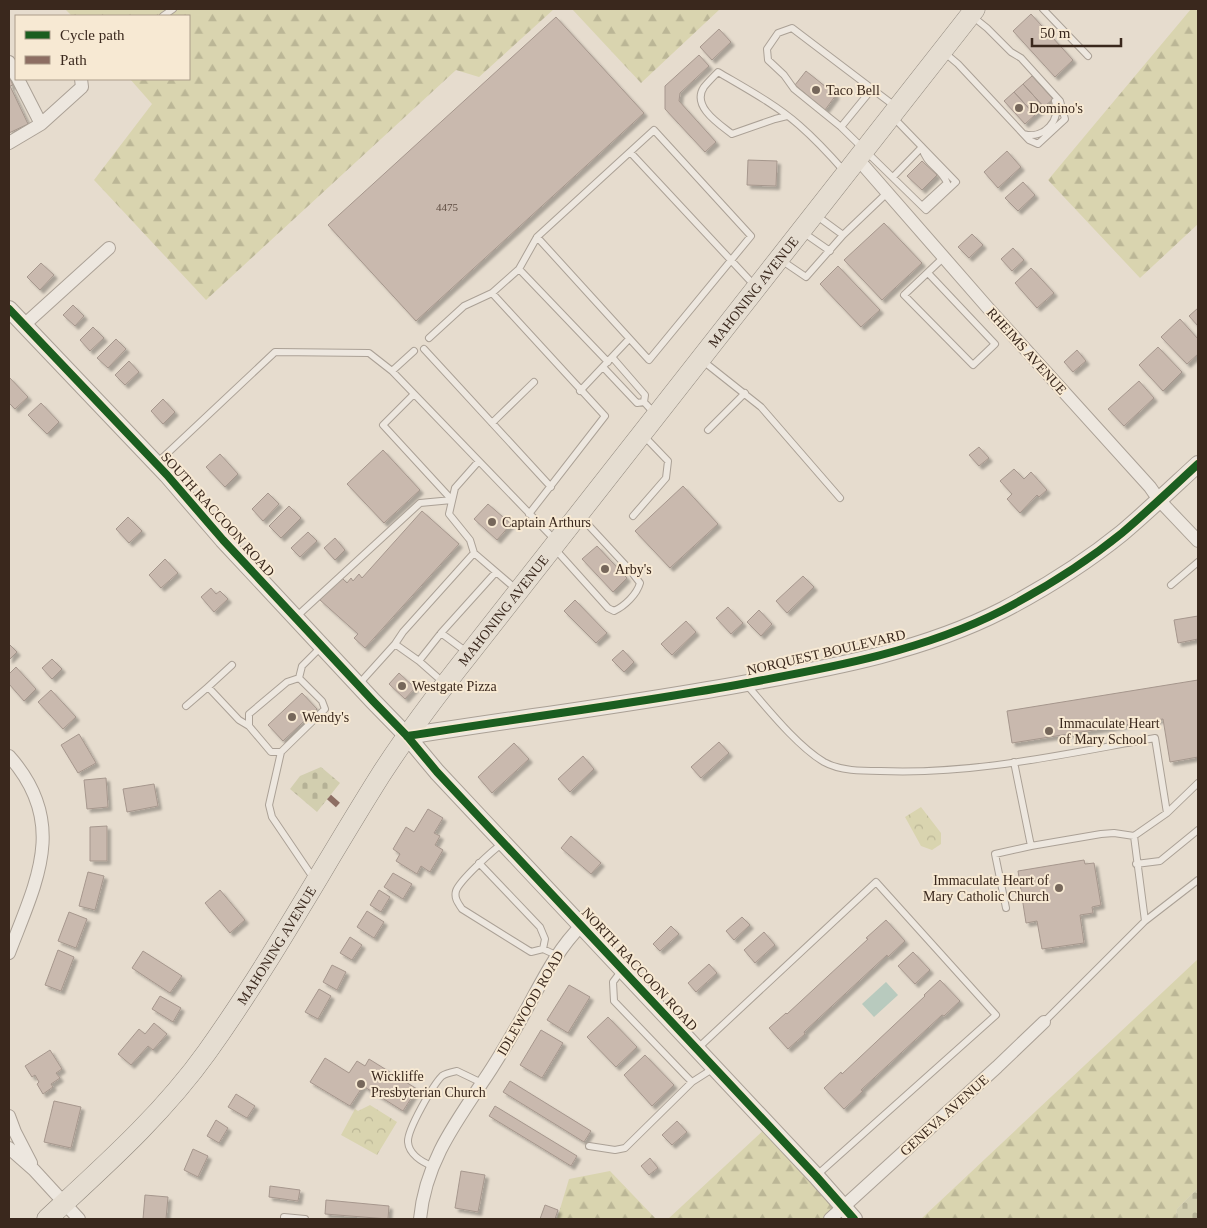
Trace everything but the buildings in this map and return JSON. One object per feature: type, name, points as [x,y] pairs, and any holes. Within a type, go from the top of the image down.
[{"type":"main road","name":"MAHONING AVENUE","points":[[48,1219],[147,1123],[206,1053],[240,1003],[407,736],[445,684],[641,434],[650,409],[700,359],[972,12]]},
{"type":"street","points":[[9,62],[15,73]]},
{"type":"street","points":[[19,80],[41,124]]},
{"type":"street","points":[[9,143],[41,124],[82,87],[81,80]]},
{"type":"street","name":"RHEIMS AVENUE","points":[[856,160],[1150,486],[1159,500],[1198,541]]},
{"type":"street","points":[[24,325],[109,248]]},
{"type":"street","name":"SOUTH RACCOON ROAD","points":[[9,309],[156,464],[223,540],[407,736]]},
{"type":"street","name":"NORQUEST BOULEVARD","points":[[407,736],[745,684],[814,671],[916,645],[958,630],[1001,610],[1068,572],[1121,533],[1198,464]]},
{"type":"street","name":"NORTH RACCOON ROAD","points":[[407,736],[437,772],[582,925],[854,1219]]},
{"type":"street","points":[[9,756],[28,782],[39,809],[43,834],[41,862],[9,954]]},
{"type":"street","name":"IDLEWOOD ROAD","points":[[420,1219],[425,1186],[440,1150],[569,938],[582,925]]},
{"type":"street","name":"GENEVA AVENUE","points":[[830,1219],[997,1068],[1044,1022]]},
{"type":"street","points":[[9,1116],[34,1170]]},
{"type":"street","points":[[9,1148],[34,1170],[79,1219]]},
{"type":"lane","points":[[1043,9],[1088,56]]},
{"type":"lane","points":[[942,50],[958,64],[1029,140],[1038,144],[1065,119],[1060,101],[1021,58],[1011,52],[972,12]]},
{"type":"lane","points":[[787,116],[732,134],[706,111],[700,99],[703,88],[718,72],[743,86],[787,116],[797,123],[826,150],[856,160],[893,177],[926,210],[956,182],[922,147],[894,111],[872,89],[792,28],[778,33],[767,49],[768,60],[784,75],[794,89],[841,127],[856,160]]},
{"type":"lane","points":[[841,127],[872,89]]},
{"type":"lane","points":[[429,338],[464,306],[492,294],[519,269],[537,237],[654,130],[751,236],[649,360],[537,237]]},
{"type":"lane","points":[[893,177],[922,147]]},
{"type":"lane","points":[[630,152],[756,287]]},
{"type":"lane","points":[[778,259],[806,277],[843,236],[887,193]]},
{"type":"lane","points":[[814,213],[843,236]]},
{"type":"lane","points":[[800,231],[830,251]]},
{"type":"lane","points":[[928,273],[995,344],[972,365],[904,295],[944,258]]},
{"type":"lane","points":[[519,269],[608,362],[645,395],[650,409]]},
{"type":"lane","points":[[492,294],[605,416],[530,514]]},
{"type":"lane","points":[[580,391],[630,339]]},
{"type":"lane","points":[[424,349],[550,487]]},
{"type":"lane","points":[[392,371],[414,351]]},
{"type":"lane","points":[[156,464],[274,352],[369,353],[392,371],[530,514],[608,608],[614,611],[619,609],[638,590],[640,583],[578,514]]},
{"type":"lane","points":[[700,359],[761,407],[840,498]]},
{"type":"lane","points":[[608,362],[637,403],[650,409]]},
{"type":"lane","points":[[492,423],[534,382]]},
{"type":"lane","points":[[708,430],[745,393]]},
{"type":"lane","points":[[414,394],[383,425],[452,500]]},
{"type":"lane","points":[[633,516],[666,478],[668,461],[641,434]]},
{"type":"lane","points":[[478,462],[455,488],[449,514],[470,540],[474,553],[518,590]]},
{"type":"lane","points":[[295,618],[420,503],[452,500]]},
{"type":"lane","points":[[358,685],[474,553]]},
{"type":"lane","points":[[1171,586],[1198,562]]},
{"type":"lane","points":[[419,661],[441,633],[496,572]]},
{"type":"lane","points":[[441,633],[469,654]]},
{"type":"lane","points":[[395,644],[419,661],[445,684]]},
{"type":"lane","points":[[299,678],[302,666],[322,646]]},
{"type":"lane","points":[[186,706],[232,665]]},
{"type":"lane","points":[[249,726],[249,714],[287,682],[299,678]]},
{"type":"lane","points":[[299,678],[322,701],[325,710],[281,752],[269,805],[272,817],[315,881]]},
{"type":"lane","points":[[745,684],[799,742],[825,763],[851,770],[902,772],[975,768],[1155,738],[1167,813]]},
{"type":"lane","points":[[208,686],[239,720],[249,726],[271,752],[281,752]]},
{"type":"lane","points":[[1014,762],[1031,846]]},
{"type":"lane","points":[[1006,908],[995,854],[1101,834],[1114,833],[1134,836],[1167,813],[1198,783]]},
{"type":"lane","points":[[1136,864],[1160,861],[1198,830]]},
{"type":"lane","points":[[1134,836],[1136,864],[1145,921]]},
{"type":"lane","points":[[504,842],[479,863],[456,889],[456,899],[462,909],[531,952],[543,949],[558,956]]},
{"type":"lane","points":[[479,863],[540,927],[545,939],[543,949]]},
{"type":"lane","points":[[1044,1022],[1145,921],[1198,880]]},
{"type":"lane","points":[[697,1049],[876,882],[996,1015],[816,1176]]},
{"type":"lane","points":[[622,969],[613,982],[614,1001],[692,1082]]},
{"type":"lane","points":[[589,1146],[615,1150],[625,1148],[692,1082],[714,1067]]},
{"type":"lane","points":[[432,1166],[421,1161],[411,1150],[408,1142],[412,1128],[427,1099],[444,1075],[457,1071],[482,1083]]},
{"type":"lane","points":[[284,1216],[305,1219]]},
{"type":"green space","points":[[65,9],[554,9],[479,77],[456,70],[206,300],[94,180],[152,104],[131,80],[190,80],[190,15],[71,15]]},
{"type":"green space","points":[[572,9],[720,9],[641,83]]},
{"type":"green space","points":[[1191,9],[1198,9],[1198,224],[1140,278],[1048,180]]},
{"type":"green space","points":[[321,767],[340,783],[317,812],[290,789],[300,776]]},
{"type":"green space","points":[[921,807],[941,833],[941,844],[932,850],[921,846],[905,817]]},
{"type":"green space","points":[[1198,959],[1198,1188],[1177,1209],[1176,1219],[921,1219]]},
{"type":"green space","points":[[370,1105],[397,1122],[377,1155],[341,1135],[355,1109],[358,1111]]},
{"type":"green space","points":[[768,1126],[843,1207],[830,1219],[668,1219]]},
{"type":"green space","points":[[610,1171],[656,1219],[557,1219],[569,1179]]},
{"type":"green space","points":[[1198,1188],[1198,1219],[1176,1219],[1177,1209]]},
{"type":"shaded area","points":[[886,982],[898,995],[874,1017],[862,1004]]},
{"type":"marked path","points":[[329,797],[339,806]]},
{"type":"cycle path","points":[[9,309],[167,475],[223,540],[407,736],[437,772],[816,1176],[854,1219]]},
{"type":"cycle path","points":[[407,736],[705,691],[845,664],[910,647],[973,624],[1003,610],[1079,565],[1122,533],[1198,464]]},
{"type":"place","name":"Taco Bell","points":[[816,90]]},
{"type":"place","name":"Domino's","points":[[1019,108]]},
{"type":"place","name":"Captain Arthurs","points":[[492,522]]},
{"type":"place","name":"Arby's","points":[[605,569]]},
{"type":"place","name":"Westgate Pizza","points":[[402,686]]},
{"type":"place","name":"Wendy's","points":[[292,717]]},
{"type":"place","name":"Immaculate Heart of Mary School","points":[[1049,731]]},
{"type":"place","name":"Immaculate Heart of Mary Catholic Church","points":[[1059,888]]},
{"type":"place","name":"Wickliffe Presbyterian Church","points":[[361,1084]]}]
